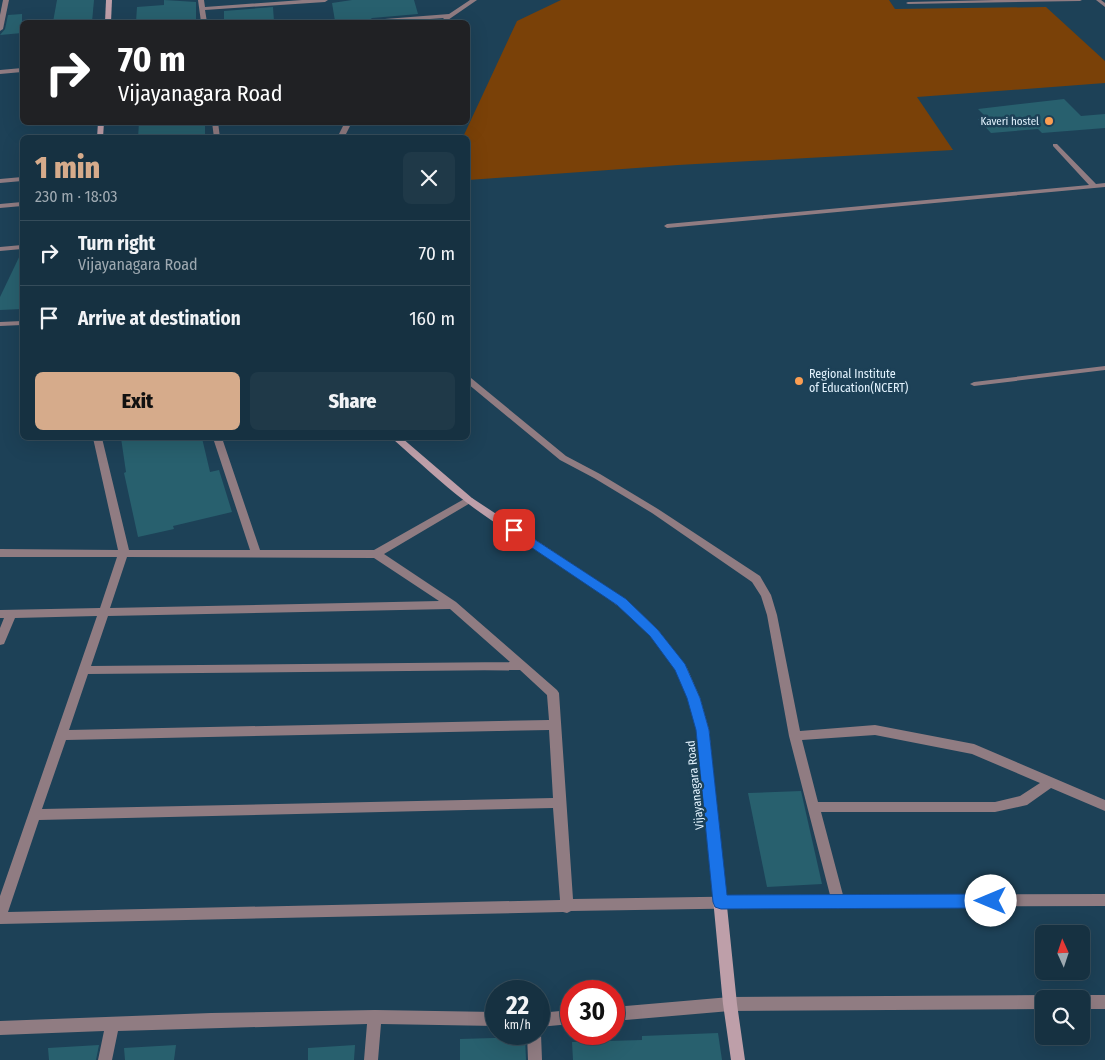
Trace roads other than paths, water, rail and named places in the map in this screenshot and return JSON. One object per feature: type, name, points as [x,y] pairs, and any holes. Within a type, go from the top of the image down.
[{"type":"street","points":[[0,29],[6,0]]},
{"type":"street","points":[[108,20],[109,0]]},
{"type":"street","points":[[201,0],[204,20]]},
{"type":"street","points":[[202,9],[325,0]]},
{"type":"street","points":[[445,20],[474,0]]},
{"type":"street","points":[[398,20],[450,16]]},
{"type":"street","points":[[0,72],[20,70]]},
{"type":"street","points":[[0,181],[20,179]]},
{"type":"street","points":[[0,206],[20,204]]},
{"type":"street","points":[[0,249],[20,247]]},
{"type":"street","points":[[0,324],[20,323]]},
{"type":"street","points":[[470,382],[563,458],[598,476],[655,511],[756,579],[766,595],[772,615],[795,736],[838,903]]},
{"type":"street","points":[[96,440],[124,552],[0,917],[567,907],[721,902],[838,903],[1105,900]]},
{"type":"street","points":[[218,440],[256,553]]},
{"type":"street","name":"Vijayanagara Road","points":[[399,440],[469,500],[622,602],[654,633],[681,668],[694,698],[702,730],[730,1004],[738,1060]]},
{"type":"street","points":[[0,553],[376,554],[469,500]]},
{"type":"street","points":[[376,554],[452,605],[553,693],[567,907]]},
{"type":"street","points":[[0,641],[6,614],[452,605]]},
{"type":"street","points":[[84,670],[522,666]]},
{"type":"street","points":[[62,735],[555,725]]},
{"type":"street","points":[[795,736],[875,730],[974,749],[1105,806]]},
{"type":"street","points":[[813,807],[995,807],[1023,801],[1051,782]]},
{"type":"street","points":[[35,815],[559,803]]},
{"type":"street","points":[[625,1013],[730,1004],[1035,1002]]},
{"type":"street","points":[[1090,1002],[1105,1002]]},
{"type":"street","points":[[371,1060],[375,1017]]},
{"type":"street","points":[[0,1028],[211,1020],[375,1017],[485,1020]]},
{"type":"street","points":[[105,1060],[112,1025]]},
{"type":"street","points":[[534,1045],[535,1060]]},
{"type":"lane","points":[[908,3],[1080,0]]},
{"type":"lane","points":[[1098,0],[1105,6]]},
{"type":"lane","points":[[1055,145],[1094,186]]},
{"type":"lane","points":[[667,226],[1105,185]]},
{"type":"lane","points":[[974,384],[1105,368]]},
{"type":"place","name":"Kaveri hostel","points":[[1049,121]]},
{"type":"place","name":"Regional Institute of Education(NCERT)","points":[[799,381]]}]
